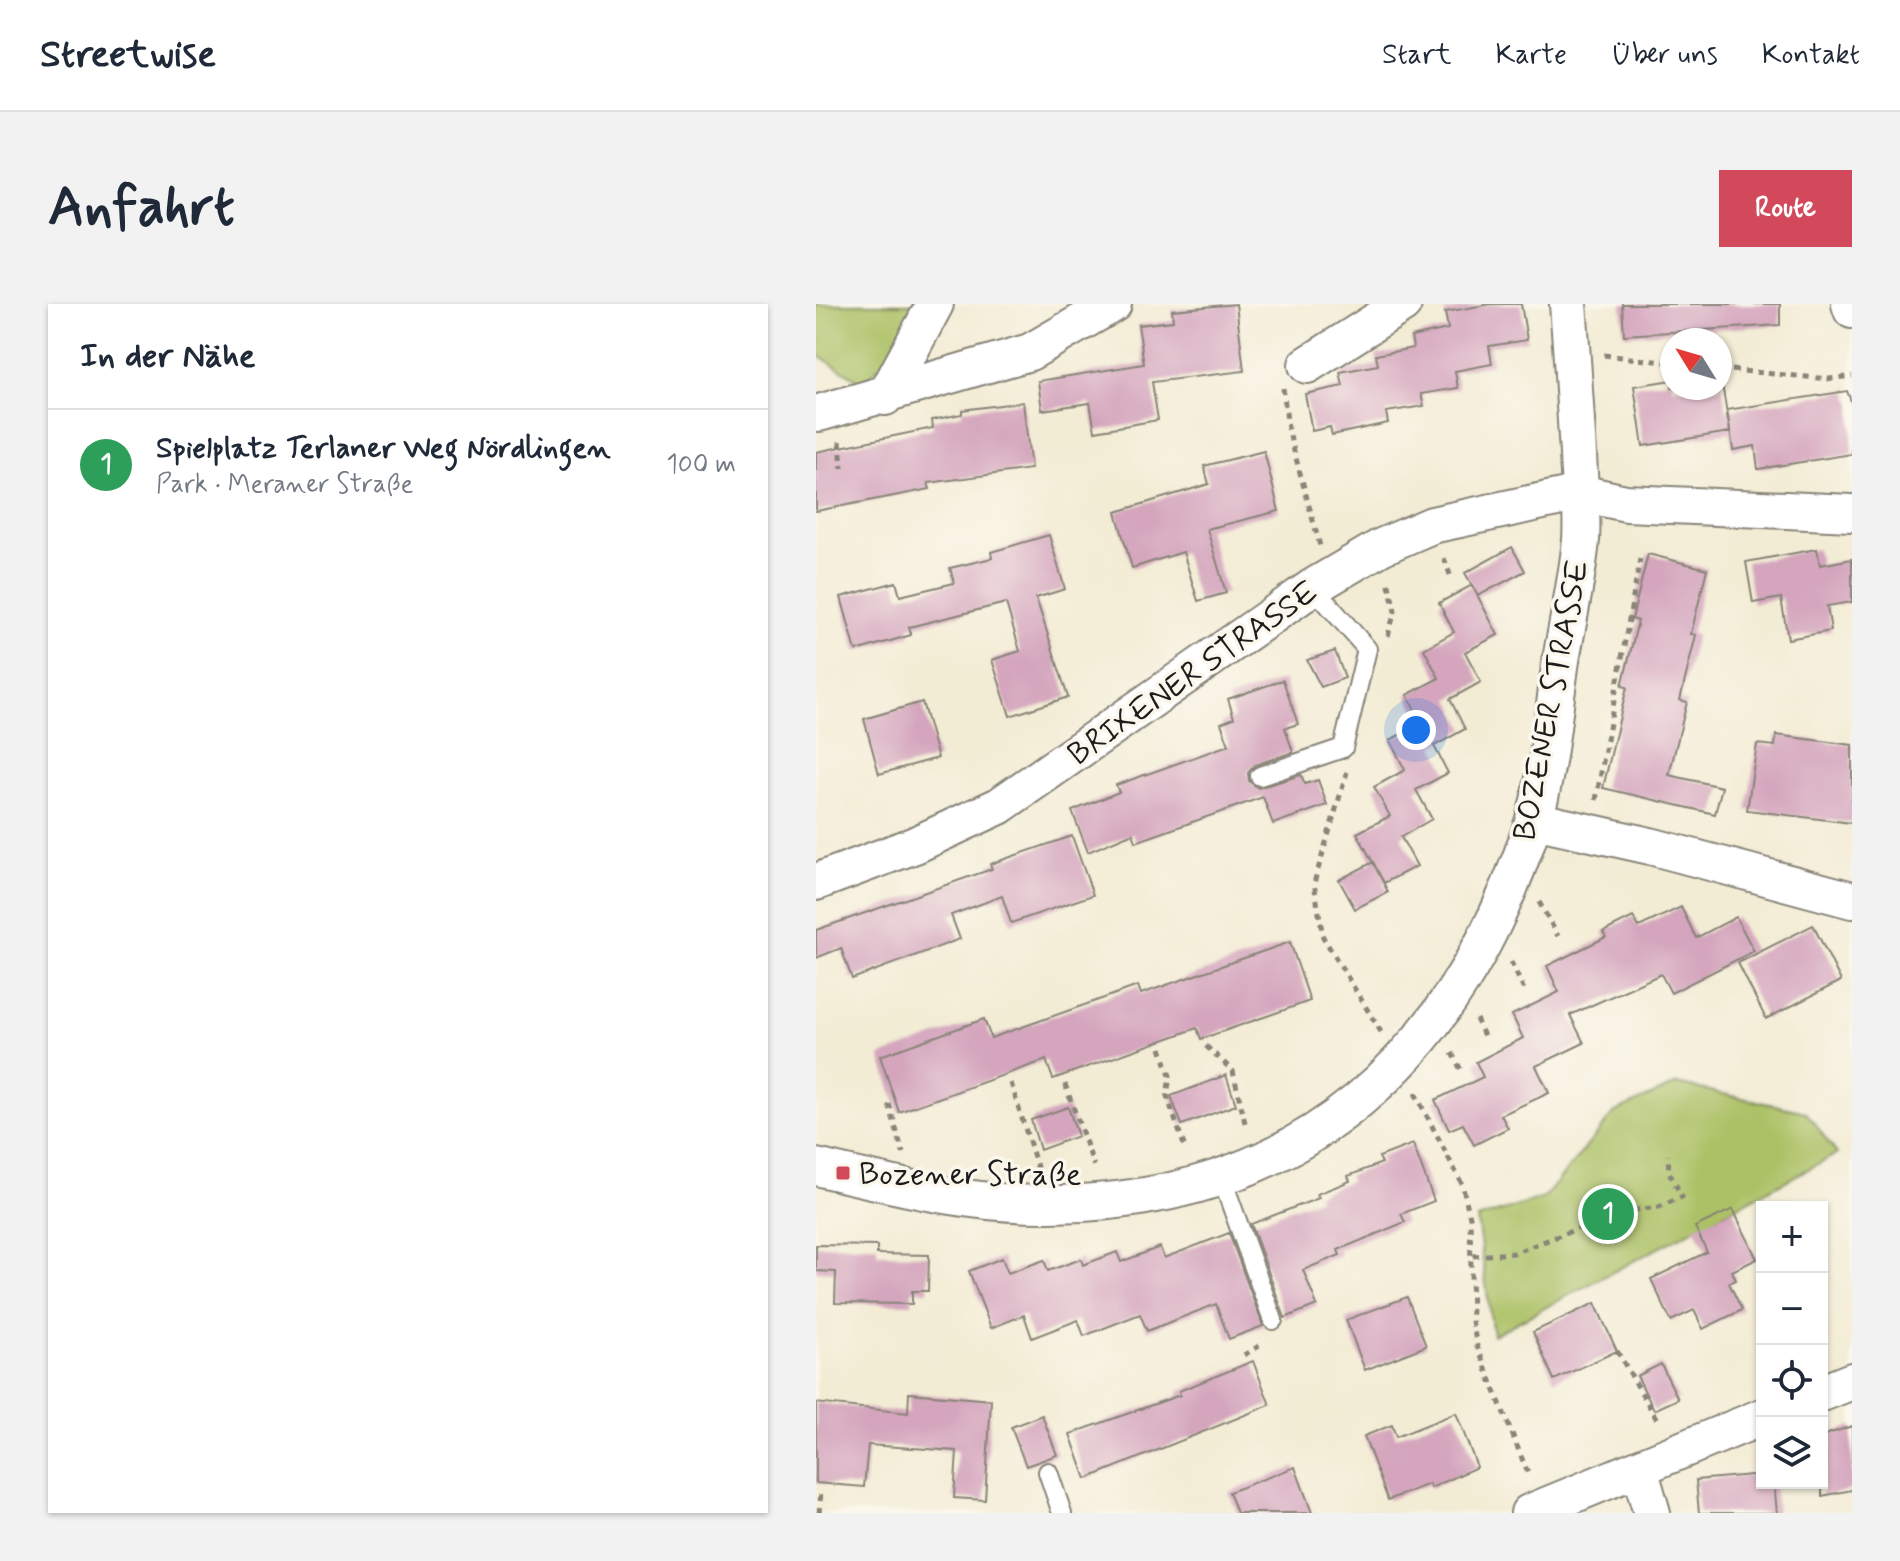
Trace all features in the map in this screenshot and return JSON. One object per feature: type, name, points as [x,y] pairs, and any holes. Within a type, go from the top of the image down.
[{"type":"street","points":[[885,397],[935,304]]},
{"type":"street","points":[[1307,365],[1403,304]]},
{"type":"street","name":"BOZENER STRASSE","points":[[816,1167],[948,1197],[1049,1204],[1106,1199],[1210,1182],[1262,1162],[1355,1104],[1400,1064],[1435,1023],[1494,924],[1534,820],[1581,539],[1568,304]]},
{"type":"street","points":[[1850,304],[1852,310]]},
{"type":"street","points":[[819,413],[885,397],[1030,352],[1106,307]]},
{"type":"street","points":[[1580,493],[1626,503],[1852,513]]},
{"type":"street","name":"BRIXENER STRASSE","points":[[816,882],[915,845],[999,806],[1321,582],[1381,547],[1432,525],[1580,493]]},
{"type":"street","points":[[1534,820],[1852,900]]},
{"type":"street","points":[[1828,1391],[1852,1381]]},
{"type":"street","points":[[1529,1513],[1756,1420]]},
{"type":"street","points":[[1639,1468],[1652,1513]]},
{"type":"lane","points":[[1260,776],[1343,748],[1367,649],[1321,582]]},
{"type":"lane","points":[[1210,1182],[1273,1320]]},
{"type":"lane","points":[[1048,1472],[1062,1513]]},
{"type":"path","points":[[1571,351],[1660,362]]},
{"type":"path","points":[[1307,365],[1288,376],[1283,389],[1288,429],[1321,582]]},
{"type":"path","points":[[1732,370],[1829,379],[1852,376]]},
{"type":"path","points":[[1590,833],[1640,559]]},
{"type":"path","points":[[1206,1046],[1233,1071],[1247,1130],[1262,1162]]},
{"type":"path","points":[[1161,1048],[1170,1076],[1167,1096],[1210,1182]]},
{"type":"path","points":[[1011,1083],[1049,1204]]},
{"type":"path","points":[[1065,1084],[1106,1199]]},
{"type":"path","points":[[889,1104],[914,1189]]},
{"type":"path","points":[[1473,1256],[1514,1253],[1621,1212],[1659,1207],[1682,1197],[1669,1172],[1668,1155]]},
{"type":"path","points":[[1617,1351],[1676,1453]]},
{"type":"path","points":[[819,1513],[821,1492]]},
{"type":"green space","points":[[816,304],[920,304],[893,353],[863,383],[816,354]]},
{"type":"green space","points":[[1677,1084],[1806,1112],[1837,1154],[1493,1335],[1477,1219],[1544,1198],[1615,1112]]},
{"type":"building","points":[[1236,304],[1244,371],[1152,382],[1158,420],[1095,431],[1090,403],[1042,410],[1038,381],[1144,364],[1138,325],[1173,321],[1172,310]]},
{"type":"building","points":[[1491,304],[1521,304],[1527,340],[1489,346],[1492,364],[1455,371],[1458,388],[1421,394],[1424,406],[1386,412],[1388,423],[1332,435],[1330,427],[1312,431],[1305,394],[1343,386],[1340,372],[1378,365],[1376,355],[1413,348],[1411,337],[1448,329],[1445,312]]},
{"type":"building","points":[[1622,304],[1780,304],[1780,325],[1660,328],[1660,333],[1624,335]]},
{"type":"building","points":[[1660,382],[1660,400],[1725,400],[1730,432],[1643,446],[1634,386]]},
{"type":"building","points":[[1847,391],[1852,404],[1852,454],[1758,469],[1755,446],[1733,450],[1727,410]]},
{"type":"building","points":[[1023,402],[1031,469],[928,483],[930,489],[816,511],[816,452],[933,428],[932,420],[962,414],[962,410]]},
{"type":"building","points":[[1264,451],[1279,511],[1207,529],[1226,593],[1198,601],[1183,552],[1132,568],[1116,512],[1209,484],[1204,466]]},
{"type":"building","points":[[1049,535],[1065,589],[1036,598],[1068,697],[1010,716],[992,660],[1020,651],[1006,603],[909,627],[911,635],[856,651],[841,597],[896,582],[900,596],[954,583],[950,568],[992,558],[991,552]]},
{"type":"building","points":[[1512,547],[1525,571],[1478,596],[1465,573]]},
{"type":"building","points":[[1817,549],[1820,565],[1852,559],[1852,602],[1827,606],[1831,631],[1788,639],[1781,598],[1753,603],[1746,562]]},
{"type":"building","points":[[1648,554],[1707,569],[1691,634],[1696,635],[1680,700],[1687,702],[1669,775],[1722,787],[1715,814],[1603,788],[1627,687],[1622,686],[1638,621],[1632,619]]},
{"type":"building","points":[[1472,585],[1498,635],[1465,652],[1481,682],[1450,699],[1465,729],[1434,746],[1448,773],[1416,790],[1432,819],[1401,837],[1417,866],[1384,883],[1357,833],[1390,816],[1374,787],[1405,770],[1390,740],[1422,723],[1407,695],[1439,678],[1424,649],[1454,632],[1439,603]]},
{"type":"building","points":[[1335,651],[1345,678],[1321,687],[1307,660]]},
{"type":"building","points":[[1283,680],[1298,724],[1285,728],[1293,752],[1255,765],[1248,773],[1249,781],[1258,788],[1301,775],[1305,784],[1318,780],[1327,805],[1273,824],[1263,797],[1136,842],[1133,833],[1088,852],[1072,811],[1119,792],[1116,785],[1229,745],[1221,723],[1234,718],[1228,699]]},
{"type":"building","points":[[922,702],[938,758],[879,774],[864,719]]},
{"type":"building","points":[[1776,735],[1852,745],[1852,823],[1747,810],[1757,744],[1775,746]]},
{"type":"building","points":[[1072,836],[1093,895],[1011,923],[1002,896],[951,915],[960,939],[852,979],[841,948],[816,958],[816,930],[992,869],[990,864]]},
{"type":"building","points":[[1373,862],[1388,892],[1355,909],[1339,880]]},
{"type":"building","points":[[1681,907],[1696,938],[1736,917],[1754,951],[1671,993],[1661,974],[1570,1015],[1584,1043],[1536,1066],[1549,1093],[1501,1115],[1508,1128],[1474,1145],[1463,1124],[1449,1130],[1435,1100],[1483,1077],[1476,1062],[1523,1038],[1512,1015],[1559,992],[1547,966],[1606,937],[1603,932],[1633,917],[1639,927]]},
{"type":"building","points":[[1813,925],[1841,981],[1766,1019],[1738,963]]},
{"type":"building","points":[[1290,942],[1310,1001],[1201,1039],[1197,1028],[1053,1079],[1046,1060],[899,1112],[880,1056],[984,1019],[991,1038],[1138,986],[1141,994]]},
{"type":"building","points":[[1226,1075],[1236,1105],[1182,1125],[1171,1096]]},
{"type":"building","points":[[1068,1107],[1078,1136],[1040,1150],[1031,1120]]},
{"type":"building","points":[[1413,1144],[1434,1201],[1401,1214],[1405,1222],[1338,1250],[1340,1255],[1303,1270],[1317,1305],[1285,1318],[1251,1224],[1319,1198],[1317,1194],[1350,1181],[1348,1176],[1382,1163],[1379,1157]]},
{"type":"building","points":[[1733,1209],[1756,1257],[1732,1271],[1736,1280],[1729,1283],[1742,1310],[1703,1329],[1694,1310],[1671,1321],[1651,1279],[1707,1252],[1695,1227]]},
{"type":"building","points":[[1229,1233],[1263,1326],[1229,1339],[1216,1304],[1147,1331],[1140,1314],[1084,1336],[1078,1320],[1032,1338],[1024,1315],[991,1328],[969,1271],[1002,1258],[1008,1273],[1044,1260],[1048,1271],[1081,1259],[1083,1265],[1117,1252],[1121,1262],[1160,1247],[1164,1258]]},
{"type":"building","points":[[816,1245],[877,1246],[877,1254],[929,1255],[928,1291],[912,1291],[912,1304],[835,1303],[836,1272],[816,1271]]},
{"type":"building","points":[[1407,1297],[1426,1346],[1365,1370],[1346,1320]]},
{"type":"building","points":[[1595,1303],[1617,1351],[1554,1380],[1533,1332]]},
{"type":"building","points":[[1253,1361],[1270,1405],[1086,1479],[1070,1434],[1180,1395],[1179,1391]]},
{"type":"building","points":[[1661,1364],[1678,1399],[1654,1410],[1637,1376]]},
{"type":"building","points":[[909,1393],[991,1400],[985,1500],[954,1498],[957,1451],[868,1445],[864,1487],[816,1483],[816,1403],[908,1413]]},
{"type":"building","points":[[1456,1413],[1477,1467],[1431,1488],[1429,1484],[1388,1500],[1364,1436],[1392,1425],[1396,1437]]},
{"type":"building","points":[[1042,1415],[1057,1455],[1026,1466],[1011,1427]]},
{"type":"building","points":[[1852,1426],[1852,1490],[1822,1496],[1822,1489],[1828,1489],[1828,1434]]},
{"type":"building","points":[[1295,1467],[1312,1513],[1237,1513],[1229,1492]]},
{"type":"building","points":[[1756,1475],[1756,1489],[1775,1489],[1777,1513],[1699,1513],[1696,1480]]},
{"type":"place","name":"Bozener Straße","points":[[843,1173]]},
{"type":"place","name":"Spielplatz Terlaner Weg Nördlingen","points":[[1608,1214]]}]
